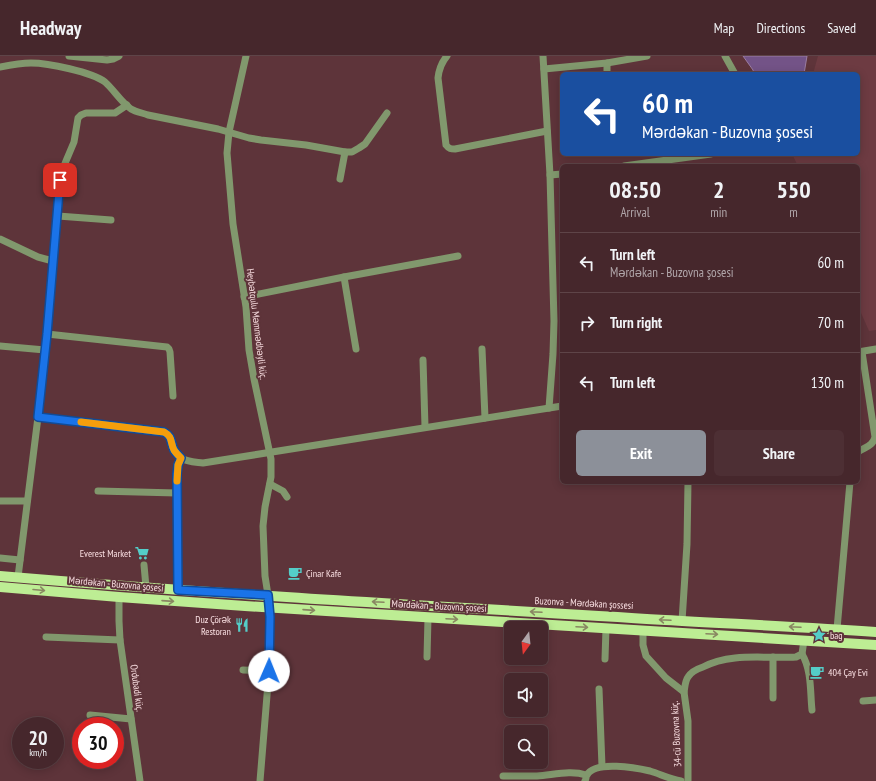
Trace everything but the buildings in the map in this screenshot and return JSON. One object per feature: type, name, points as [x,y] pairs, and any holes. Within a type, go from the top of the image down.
[{"type":"main road","name":"Mərdəkan - Buzovna şosesi","points":[[0,576],[291,597]]},
{"type":"main road","name":"Mərdəkan - Buzovna şosesi","points":[[0,587],[270,608],[876,645]]},
{"type":"main road","points":[[268,595],[270,608]]},
{"type":"main road","name":"Buzonva - Mərdəkan şossesi","points":[[291,597],[876,632]]},
{"type":"street","points":[[69,56],[107,60],[119,56]]},
{"type":"street","name":"Heybətqulu Məmmədbəyli küç.","points":[[246,56],[229,132],[227,154],[233,224],[244,297],[248,350],[270,452],[270,484],[263,526],[265,576],[268,595]]},
{"type":"street","points":[[447,56],[441,63],[438,78],[446,145],[448,148],[451,150],[547,131]]},
{"type":"street","points":[[543,56],[550,175],[554,332],[549,408]]},
{"type":"street","points":[[544,69],[607,63],[648,56]]},
{"type":"street","points":[[725,56],[734,72]]},
{"type":"street","points":[[0,67],[23,63],[39,63],[80,71],[104,81],[132,109],[148,115],[229,132],[250,138],[306,145],[345,152],[352,152],[365,144],[387,113]]},
{"type":"street","points":[[607,63],[608,72]]},
{"type":"street","points":[[18,577],[47,334],[62,171],[74,142],[78,118],[86,113],[115,113],[127,105]]},
{"type":"street","points":[[340,179],[345,152]]},
{"type":"street","points":[[655,164],[700,156]]},
{"type":"street","points":[[550,175],[560,174]]},
{"type":"street","points":[[58,216],[111,220]]},
{"type":"street","points":[[0,239],[38,257],[53,261]]},
{"type":"street","points":[[244,297],[458,256]]},
{"type":"street","points":[[344,277],[356,349]]},
{"type":"street","points":[[47,334],[167,347],[170,352],[173,396]]},
{"type":"street","points":[[0,346],[45,350]]},
{"type":"street","points":[[860,451],[871,445],[875,437],[860,352],[876,349]]},
{"type":"street","points":[[482,350],[485,418]]},
{"type":"street","points":[[423,360],[426,427]]},
{"type":"street","points":[[38,417],[164,432],[171,439],[174,448],[181,458],[191,462],[203,463],[560,406]]},
{"type":"street","points":[[178,590],[177,474],[178,465],[181,458]]},
{"type":"street","points":[[270,484],[283,491],[287,497]]},
{"type":"street","points":[[682,621],[687,544],[688,484]]},
{"type":"street","points":[[837,629],[850,484]]},
{"type":"street","points":[[98,491],[177,493]]},
{"type":"street","points":[[0,501],[28,501]]},
{"type":"street","points":[[0,558],[20,560]]},
{"type":"street","points":[[144,565],[146,587]]},
{"type":"street","name":"Ordubadi küç.","points":[[119,597],[118,621],[120,640],[140,781]]},
{"type":"street","points":[[260,781],[269,671],[270,608]]},
{"type":"street","points":[[427,657],[428,618]]},
{"type":"street","points":[[605,659],[606,628]]},
{"type":"street","name":"34-cü Buzovna küç.","points":[[643,630],[642,645],[646,656],[666,678],[684,692],[688,721],[688,781]]},
{"type":"street","points":[[46,637],[120,640]]},
{"type":"street","points":[[804,640],[802,654],[808,669],[812,710]]},
{"type":"street","points":[[684,692],[688,676],[720,659],[732,657],[796,657],[802,654]]},
{"type":"street","points":[[773,657],[773,698]]},
{"type":"street","points":[[243,670],[269,671]]},
{"type":"street","points":[[599,689],[602,766]]},
{"type":"street","points":[[863,701],[876,700]]},
{"type":"street","points":[[90,715],[131,719]]},
{"type":"street","points":[[503,776],[538,776],[581,773],[586,778],[591,770],[602,766],[615,766],[641,769],[681,781]]},
{"type":"shaded area","points":[[743,56],[807,56],[804,72],[754,72]]},
{"type":"shaded area","points":[[818,56],[876,56],[876,330],[869,331],[860,311],[860,164],[797,164],[793,156],[860,156],[860,72],[814,72]]},
{"type":"slow traffic","points":[[81,422],[164,432],[171,439],[174,448],[181,458],[178,465],[177,481]]},
{"type":"place","name":"Everest Market","points":[[142,553]]},
{"type":"place","name":"Çinar Kafe","points":[[295,573]]},
{"type":"place","name":"Duz Çörək Restoran","points":[[242,625]]},
{"type":"place","name":"bag","points":[[819,635]]},
{"type":"place","name":"404 Çay Evi","points":[[817,672]]},
{"type":"route","points":[[60,180],[58,216],[38,417],[164,432],[168,435],[181,458],[178,465],[177,474],[178,590],[268,595],[270,608],[269,671]]}]
